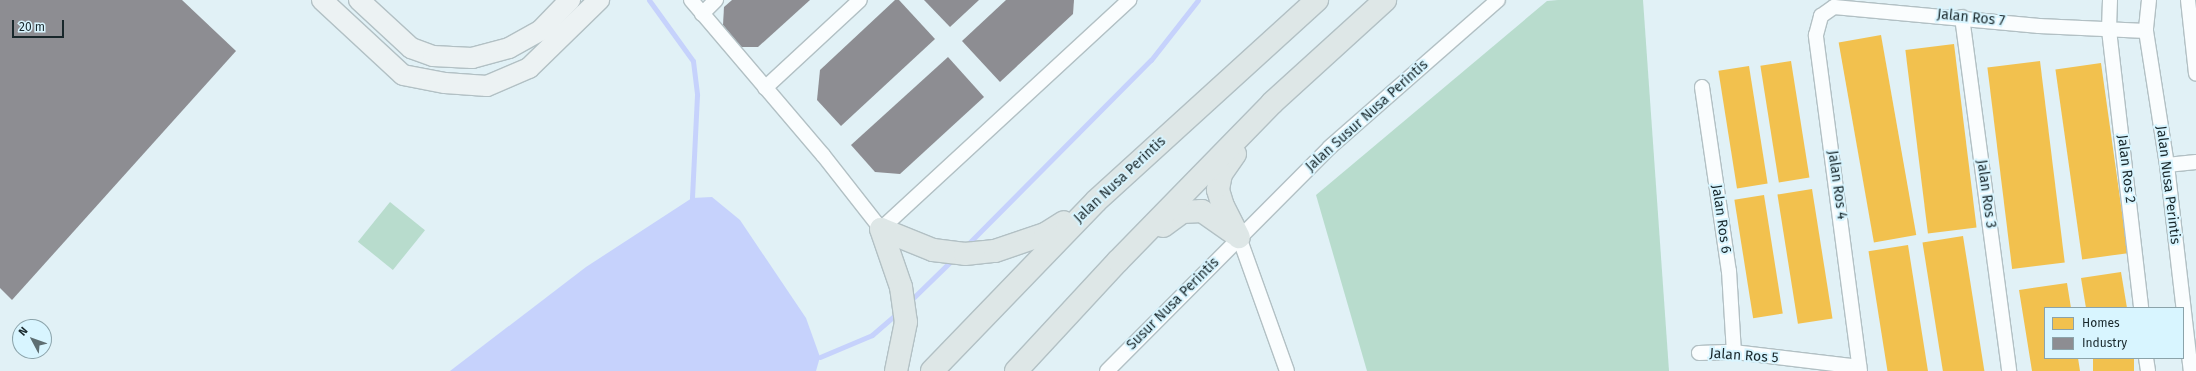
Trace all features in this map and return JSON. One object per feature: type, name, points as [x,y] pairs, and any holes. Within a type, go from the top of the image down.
[{"type":"main road","points":[[1279,34],[1310,0]]},
{"type":"main road","name":"Jalan Nusa Perintis","points":[[932,371],[1096,201],[1317,0]]},
{"type":"main road","points":[[1016,371],[1118,261],[1272,103],[1385,0]]},
{"type":"main road","points":[[1239,237],[1223,206],[1218,190],[1221,174],[1272,103]]},
{"type":"main road","points":[[880,229],[933,250],[965,254],[995,251],[1045,234],[1096,201]]},
{"type":"main road","points":[[1118,261],[1182,212],[1202,211],[1239,237]]},
{"type":"main road","points":[[880,229],[901,287],[906,322],[896,371]]},
{"type":"street","points":[[322,0],[403,75],[445,83],[487,86],[529,68],[599,0]]},
{"type":"street","points":[[359,0],[410,48],[433,56],[472,58],[509,48],[541,30],[570,0]]},
{"type":"street","points":[[691,0],[880,229],[1120,3]]},
{"type":"street","points":[[702,14],[716,0]]},
{"type":"street","points":[[765,88],[860,0]]},
{"type":"street","name":"Jalan Susur Nusa Perintis","points":[[1239,237],[1330,147],[1498,0]]},
{"type":"street","name":"Jalan Ros 2","points":[[2110,0],[2109,30],[2141,307]]},
{"type":"street","name":"Jalan Nusa Perintis","points":[[2149,0],[2146,31],[2167,165],[2184,307]]},
{"type":"street","points":[[2188,0],[2196,74]]},
{"type":"street","name":"Jalan Ros 7","points":[[1834,6],[2109,30],[2146,31]]},
{"type":"street","name":"Jalan Ros 4","points":[[1834,6],[1821,16],[1816,35],[1860,369]]},
{"type":"street","name":"Jalan Ros 3","points":[[1962,17],[2010,371]]},
{"type":"street","name":"Jalan Ros 6","points":[[1702,87],[1729,271],[1734,352]]},
{"type":"street","points":[[2167,165],[2196,162]]},
{"type":"street","points":[[1239,237],[1287,371]]},
{"type":"street","name":"Susur Nusa Perintis","points":[[1106,371],[1239,237]]},
{"type":"street","name":"Jalan Nusa Perintis","points":[[2184,311],[2191,371]]},
{"type":"street","name":"Jalan Ros 5","points":[[1699,353],[1734,352],[1860,369]]},
{"type":"street","points":[[2146,359],[2148,371]]},
{"type":"green space","points":[[1643,0],[1669,371],[1367,371],[1316,195],[1547,1]]},
{"type":"green space","points":[[390,202],[425,230],[393,270],[358,242]]},
{"type":"water","points":[[712,197],[740,220],[806,318],[820,357],[816,371],[450,371],[586,267],[692,198]]},
{"type":"building: Homes","points":[[1881,35],[1916,235],[1874,242],[1839,42]]},
{"type":"building: Homes","points":[[1954,44],[1977,228],[1928,234],[1905,50]]},
{"type":"building: Homes","points":[[1791,61],[1809,178],[1779,182],[1760,66]]},
{"type":"building: Homes","points":[[2040,61],[2065,262],[2012,269],[1987,67]]},
{"type":"building: Homes","points":[[2101,63],[2128,253],[2082,260],[2055,69]]},
{"type":"building: Homes","points":[[1749,66],[1768,184],[1737,188],[1718,71]]},
{"type":"building: Homes","points":[[1812,189],[1832,318],[1798,324],[1777,194]]},
{"type":"building: Homes","points":[[1764,195],[1783,314],[1753,318],[1734,200]]},
{"type":"building: Homes","points":[[1963,236],[1984,371],[1943,371],[1923,242]]},
{"type":"building: Homes","points":[[1908,245],[1928,371],[1887,371],[1868,251]]},
{"type":"building: Homes","points":[[2121,272],[2127,307],[2086,307],[2081,278]]},
{"type":"building: Homes","points":[[2067,283],[2071,307],[2044,307],[2044,359],[2078,359],[2080,371],[2032,371],[2019,290]]},
{"type":"building: Homes","points":[[2093,359],[2134,359],[2134,371],[2093,371]]},
{"type":"building: Industry","points":[[0,0],[182,0],[236,51],[12,300],[0,288]]},
{"type":"building: Industry","points":[[732,0],[810,0],[758,47],[741,47],[723,25],[724,7]]},
{"type":"building: Industry","points":[[895,0],[899,0],[935,39],[841,126],[817,100],[820,70]]},
{"type":"building: Industry","points":[[924,0],[979,0],[950,27]]},
{"type":"building: Industry","points":[[1006,0],[1074,0],[1073,14],[1000,82],[962,41]]},
{"type":"building: Industry","points":[[948,57],[984,97],[900,174],[875,172],[851,145]]},
{"type":"waterway","points":[[649,0],[693,61],[697,95],[692,198]]},
{"type":"waterway","points":[[966,246],[1151,60],[1198,0]]},
{"type":"waterway","points":[[910,301],[953,259]]},
{"type":"waterway","points":[[820,357],[872,335],[898,312]]}]
